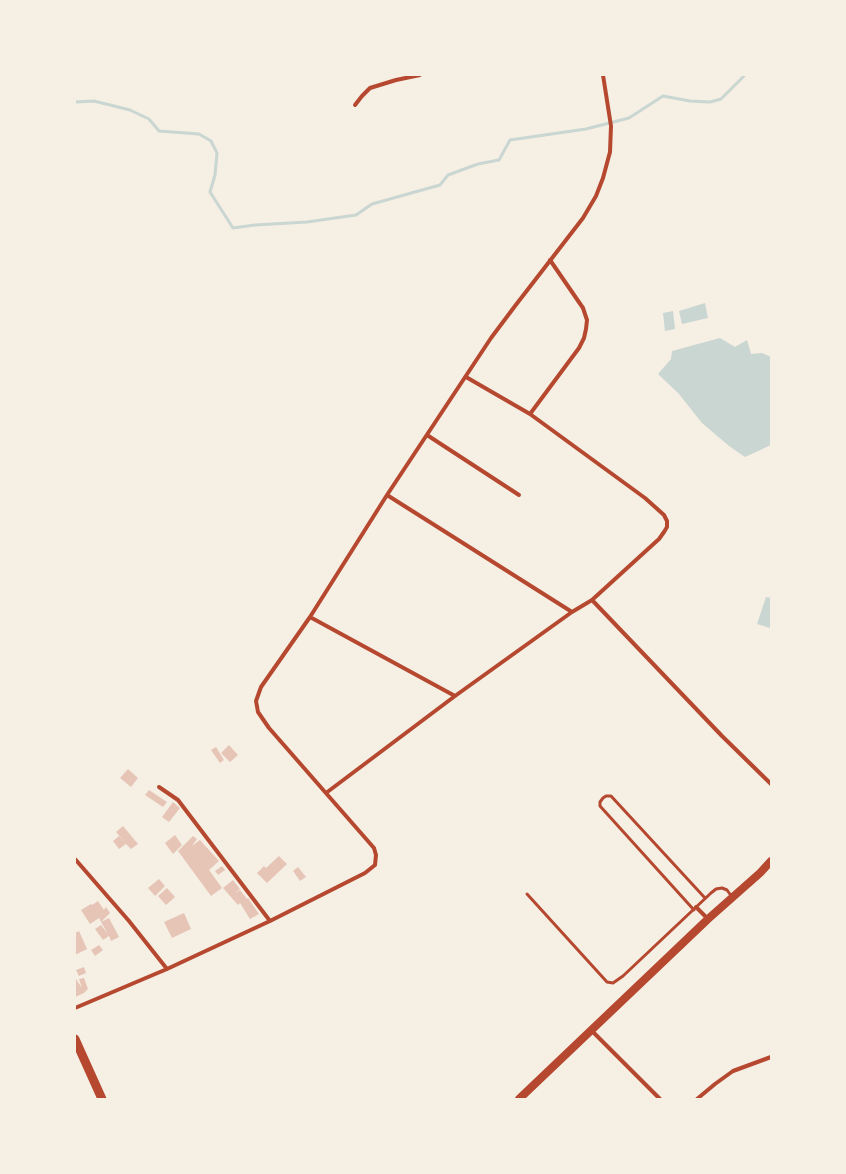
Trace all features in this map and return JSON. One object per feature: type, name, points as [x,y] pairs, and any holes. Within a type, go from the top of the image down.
[{"type":"main road","points":[[519,1099],[708,918],[760,873],[771,861]]},
{"type":"main road","points":[[75,1039],[102,1099]]},
{"type":"street","points":[[355,105],[370,88],[396,80],[420,75]]},
{"type":"street","points":[[75,1008],[167,969],[270,921],[365,873],[375,865],[376,855],[374,848],[263,720],[258,712],[256,701],[261,687],[310,617],[387,495],[466,377],[515,306],[583,218],[596,196],[603,178],[610,152],[610,116],[602,75]]},
{"type":"street","points":[[530,414],[578,348],[584,338],[586,329],[587,320],[583,308],[550,260]]},
{"type":"street","points":[[326,794],[455,696],[572,612],[592,600],[659,539],[664,532],[667,521],[664,515],[655,506],[530,414],[466,377]]},
{"type":"street","points":[[427,435],[519,495]]},
{"type":"street","points":[[387,495],[572,612]]},
{"type":"street","points":[[592,600],[722,736],[771,784]]},
{"type":"street","points":[[310,617],[455,696]]},
{"type":"street","points":[[159,787],[178,800],[270,921]]},
{"type":"street","points":[[75,859],[129,921],[167,969]]},
{"type":"street","points":[[695,908],[708,918]]},
{"type":"street","points":[[591,1030],[660,1099]]},
{"type":"street","points":[[697,1099],[734,1071],[771,1057]]},
{"type":"lane","points":[[695,908],[600,806],[600,802],[603,798],[606,796],[611,796],[705,898]]},
{"type":"lane","points":[[527,894],[607,982],[616,982],[716,889],[722,888],[727,890],[733,897]]},
{"type":"shaded area","points":[[705,303],[708,318],[682,324],[679,311]]},
{"type":"shaded area","points":[[673,311],[675,329],[665,331],[663,313]]},
{"type":"shaded area","points":[[720,338],[735,347],[747,340],[751,354],[762,353],[771,357],[771,445],[745,457],[729,446],[702,423],[679,394],[658,374],[671,359],[672,351]]},
{"type":"shaded area","points":[[766,597],[771,598],[770,628],[757,624]]},
{"type":"building","points":[[229,745],[238,755],[230,762],[221,753]]},
{"type":"building","points":[[216,747],[224,760],[220,763],[211,750]]},
{"type":"building","points":[[128,769],[138,778],[131,787],[120,778]]},
{"type":"building","points":[[149,790],[167,802],[163,807],[145,795]]},
{"type":"building","points":[[173,802],[180,808],[169,822],[162,817]]},
{"type":"building","points":[[123,826],[138,844],[131,849],[126,844],[119,849],[113,841],[119,836],[125,842],[116,832]]},
{"type":"building","points":[[175,835],[182,845],[173,854],[165,843]]},
{"type":"building","points":[[193,836],[197,839],[192,846],[200,840],[219,861],[209,870],[222,888],[211,896],[178,851]]},
{"type":"building","points":[[279,856],[287,864],[267,883],[257,873],[264,866],[266,868]]},
{"type":"building","points":[[222,866],[225,870],[218,875],[215,871]]},
{"type":"building","points":[[298,867],[306,877],[300,881],[293,871]]},
{"type":"building","points":[[159,879],[165,886],[155,896],[148,888]]},
{"type":"building","points":[[233,880],[240,889],[234,894],[240,890],[247,899],[248,898],[259,914],[250,919],[240,903],[238,905],[223,888]]},
{"type":"building","points":[[167,888],[175,897],[166,905],[158,896]]},
{"type":"building","points":[[98,901],[104,910],[106,907],[110,913],[101,922],[99,918],[90,924],[81,910]]},
{"type":"building","points":[[184,913],[191,929],[172,938],[164,922]]},
{"type":"building","points":[[109,918],[119,937],[111,941],[109,936],[103,940],[95,929],[101,925],[108,934],[101,922]]},
{"type":"building","points":[[79,931],[87,949],[75,955],[75,933]]},
{"type":"building","points":[[99,945],[103,950],[95,956],[91,950]]},
{"type":"building","points":[[84,967],[86,973],[79,976],[76,970]]},
{"type":"building","points":[[84,978],[88,989],[84,993],[75,997],[75,980],[76,979],[82,988],[79,979]]},
{"type":"waterway","points":[[75,102],[94,101],[130,110],[149,119],[159,131],[199,134],[211,141],[217,153],[215,175],[210,192],[233,228],[255,225],[307,222],[356,215],[372,204],[440,185],[448,175],[478,164],[499,160],[510,140],[586,129],[629,118],[663,96],[690,101],[710,102],[721,99],[745,75]]}]
